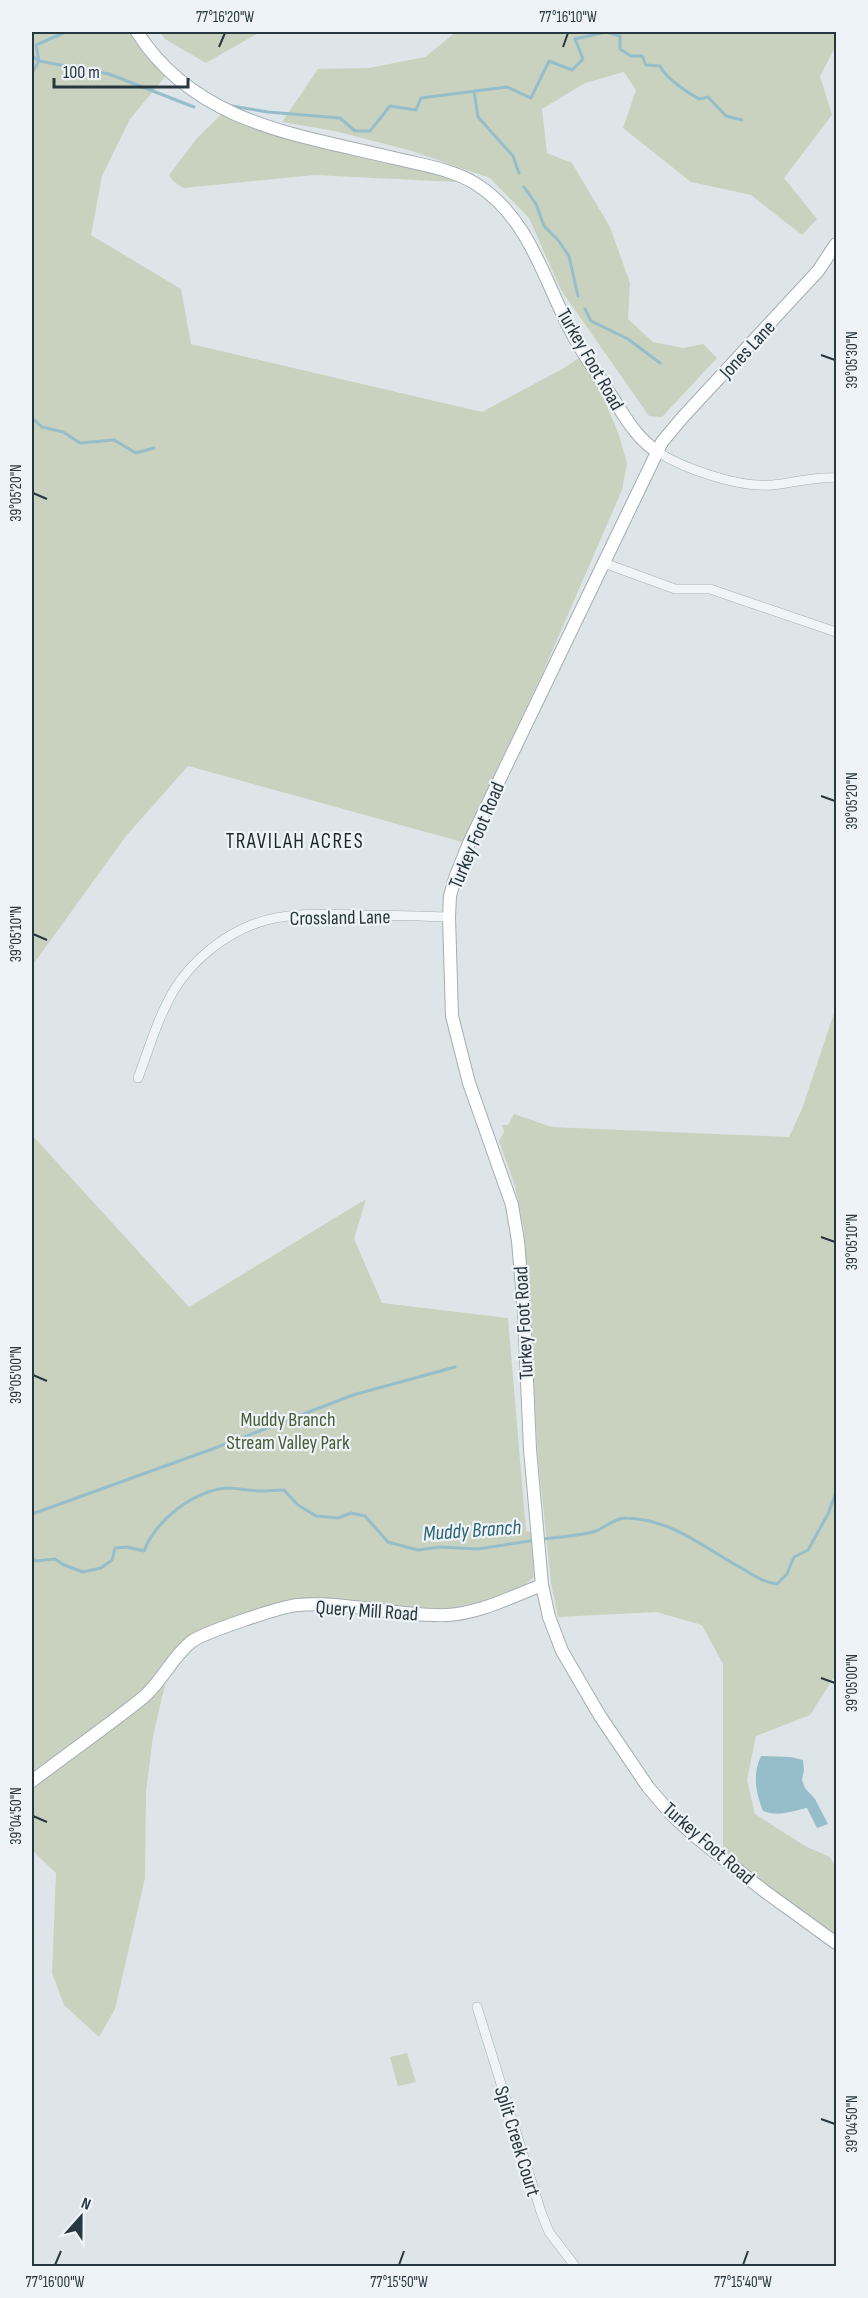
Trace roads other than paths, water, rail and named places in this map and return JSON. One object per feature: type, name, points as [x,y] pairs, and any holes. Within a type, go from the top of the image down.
[{"type":"street","name":"Turkey Foot Road","points":[[136,32],[169,72],[206,100],[225,111],[277,130],[441,170],[476,183],[503,206],[526,236],[573,335],[637,436],[658,452],[469,843],[455,878],[449,917],[450,987],[455,1035],[469,1083],[512,1205],[518,1241],[524,1312],[530,1449],[542,1585],[549,1617],[562,1651],[600,1716],[648,1787],[672,1815],[763,1890],[837,1943]]},
{"type":"street","name":"Jones Lane","points":[[658,452],[671,430],[818,271],[837,244]]},
{"type":"street","points":[[658,452],[678,464],[742,484],[769,486],[837,478]]},
{"type":"street","points":[[604,563],[675,589],[710,590],[837,632]]},
{"type":"street","name":"Crossland Lane","points":[[138,1078],[162,1011],[175,989],[202,956],[241,930],[256,923],[283,917],[315,914],[449,917]]},
{"type":"street","name":"Query Mill Road","points":[[32,1782],[142,1698],[193,1640],[271,1611],[296,1605],[336,1605],[448,1615],[480,1609],[542,1585]]},
{"type":"street","name":"Split Creek Court","points":[[477,2007],[541,2212],[549,2232],[575,2266]]},
{"type":"water","points":[[761,1756],[791,1757],[803,1760],[802,1780],[805,1788],[815,1799],[828,1824],[817,1828],[807,1808],[780,1813],[763,1811],[756,1784]]},
{"type":"waterway","points":[[32,73],[39,61],[36,45],[66,32]]},
{"type":"waterway","points":[[606,32],[620,36],[620,49],[631,56],[642,56],[646,65],[660,66],[672,80],[689,93],[699,99],[708,97],[726,116],[742,120]]},
{"type":"waterway","points":[[232,106],[268,112],[340,118],[355,131],[370,131],[390,106],[416,110],[421,98],[507,87],[531,98],[549,61],[572,70],[583,59],[575,39],[606,32]]},
{"type":"waterway","points":[[32,56],[39,61],[109,74],[194,107]]},
{"type":"waterway","points":[[474,91],[478,117],[513,156],[519,173]]},
{"type":"waterway","points":[[524,187],[536,204],[544,226],[569,256],[578,296]]},
{"type":"waterway","points":[[585,309],[591,321],[628,339],[660,363]]},
{"type":"waterway","points":[[32,418],[42,427],[63,432],[80,443],[114,440],[136,453],[154,448]]},
{"type":"waterway","points":[[32,1514],[353,1395],[455,1367]]},
{"type":"waterway","name":"Muddy Branch","points":[[32,1557],[36,1561],[55,1559],[83,1572],[101,1568],[112,1560],[115,1548],[127,1547],[144,1551],[157,1528],[189,1501],[214,1490],[227,1488],[256,1491],[284,1490],[298,1505],[316,1516],[338,1518],[351,1513],[365,1516],[388,1542],[418,1550],[440,1547],[478,1549],[536,1540]]},
{"type":"waterway","name":"Muddy Branch","points":[[543,1539],[593,1532],[623,1518],[644,1520],[674,1529],[759,1578],[777,1584],[787,1574],[794,1557],[808,1550],[828,1514],[836,1492]]},
{"type":"district","name":"TRAVILAH ACRES","points":[[295,841]]},
{"type":"park label","name":"Muddy Branch Stream Valley Park","points":[[288,1430]]}]
